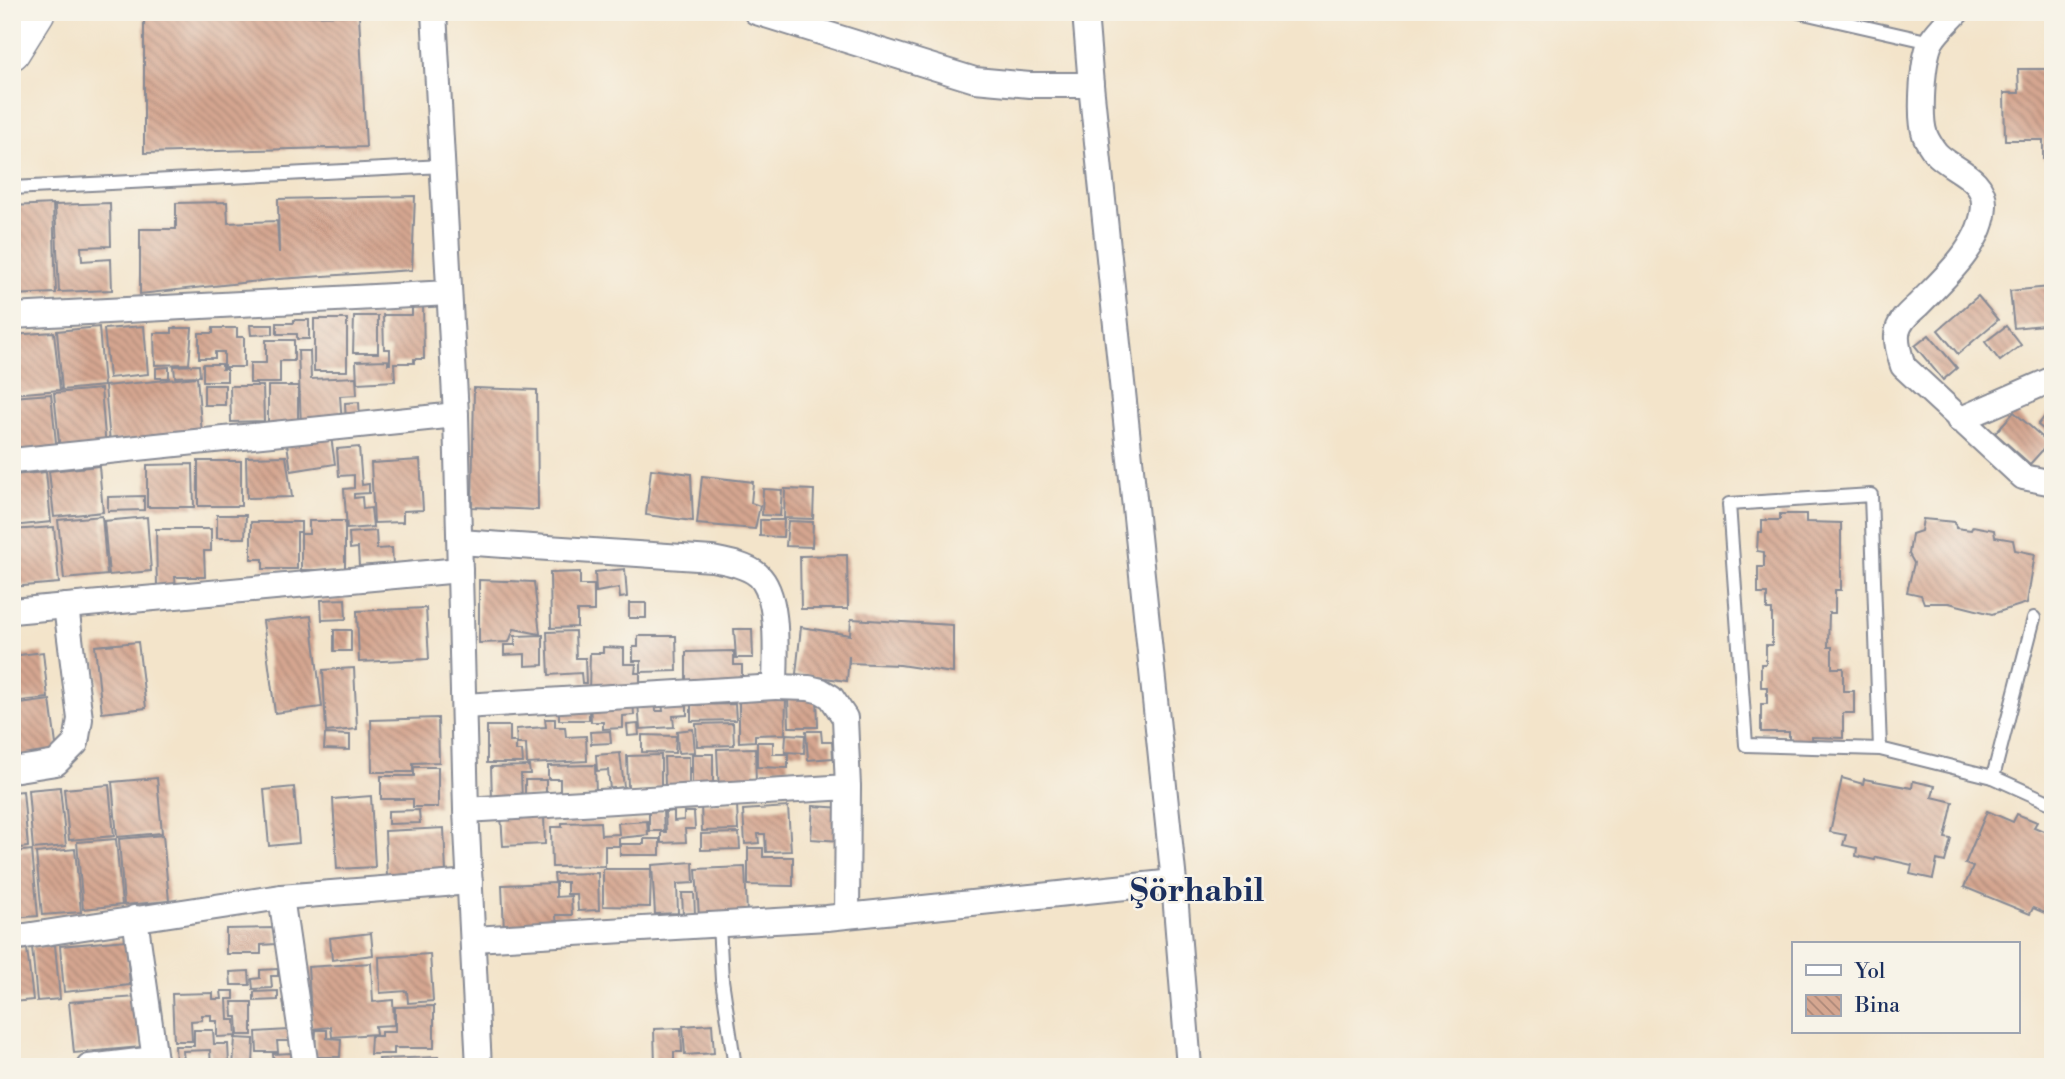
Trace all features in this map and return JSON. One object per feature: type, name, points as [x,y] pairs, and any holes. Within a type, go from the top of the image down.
[{"type":"street","points":[[12,52],[37,12]]},
{"type":"street","points":[[434,12],[456,415],[467,810],[479,1067]]},
{"type":"street","points":[[756,12],[975,80],[1030,85],[1091,85]]},
{"type":"street","points":[[1085,12],[1174,882],[1189,1067]]},
{"type":"street","points":[[1957,12],[1931,42],[1922,112],[1924,133],[1934,151],[1974,180],[1982,192],[1984,204],[1981,221],[1953,269],[1901,321],[1897,333],[1903,366],[2023,477],[2053,484]]},
{"type":"street","points":[[12,316],[449,293]]},
{"type":"street","points":[[1959,419],[2053,379]]},
{"type":"street","points":[[12,461],[456,415]]},
{"type":"street","points":[[460,542],[712,559],[730,562],[756,573],[769,594],[774,616],[775,687]]},
{"type":"street","points":[[12,611],[460,570]]},
{"type":"street","points":[[12,770],[56,763],[76,743],[80,719],[66,606]]},
{"type":"street","points":[[464,706],[775,687],[821,691],[831,697],[845,718],[848,787],[847,915]]},
{"type":"street","points":[[467,810],[848,787]]},
{"type":"street","points":[[12,938],[281,897],[470,882]]},
{"type":"street","points":[[474,939],[847,915],[1174,882]]},
{"type":"street","points":[[281,897],[306,1067]]},
{"type":"street","points":[[89,1067],[156,1063],[135,918]]},
{"type":"lane","points":[[1799,12],[1931,42]]},
{"type":"lane","points":[[12,188],[443,166]]},
{"type":"lane","points":[[1880,749],[1871,495],[1729,504],[1746,745],[1880,749],[1993,777],[2053,804]]},
{"type":"lane","points":[[1993,777],[2034,618]]},
{"type":"lane","points":[[719,924],[722,980],[735,1067]]},
{"type":"building","points":[[359,15],[366,147],[144,153],[144,18]]},
{"type":"building","points":[[2018,69],[2053,69],[2053,159],[2043,159],[2043,140],[2005,140],[2004,93],[2019,93]]},
{"type":"building","points":[[415,196],[412,270],[279,279],[140,294],[140,229],[176,229],[176,203],[227,202],[228,223],[277,221],[279,253],[278,199]]},
{"type":"building","points":[[110,203],[111,246],[81,247],[82,261],[111,259],[112,290],[59,292],[55,205]]},
{"type":"building","points":[[53,204],[56,293],[12,295],[12,206]]},
{"type":"building","points":[[2049,287],[2052,324],[2014,328],[2010,291]]},
{"type":"building","points":[[1978,296],[1998,320],[1958,354],[1938,330]]},
{"type":"building","points":[[412,303],[423,303],[424,359],[414,359],[414,363],[394,363],[395,381],[357,383],[356,361],[388,360],[390,364],[390,349],[384,349],[383,315],[412,315]]},
{"type":"building","points":[[354,316],[378,316],[378,353],[353,353]]},
{"type":"building","points":[[314,319],[347,319],[347,371],[314,371]]},
{"type":"building","points":[[294,320],[309,320],[309,339],[297,339],[297,334],[277,334],[277,323],[294,323]]},
{"type":"building","points":[[250,325],[273,325],[273,334],[251,335]]},
{"type":"building","points":[[144,326],[148,374],[109,378],[104,329]]},
{"type":"building","points":[[2006,326],[2021,345],[2000,361],[1985,342]]},
{"type":"building","points":[[99,327],[104,386],[62,390],[57,331]]},
{"type":"building","points":[[172,328],[192,328],[189,364],[155,365],[154,333],[172,333]]},
{"type":"building","points":[[213,328],[237,328],[237,337],[244,337],[244,367],[224,367],[224,352],[215,352],[215,358],[199,358],[199,333],[213,333]]},
{"type":"building","points":[[54,332],[60,390],[12,394],[12,335]]},
{"type":"building","points":[[1929,335],[1957,368],[1943,380],[1915,346]]},
{"type":"building","points":[[266,340],[294,340],[294,361],[280,361],[280,383],[250,383],[250,363],[266,363]]},
{"type":"building","points":[[298,351],[310,351],[311,379],[356,377],[357,395],[340,396],[342,424],[301,426]]},
{"type":"building","points":[[203,364],[222,364],[222,369],[227,369],[227,381],[203,381]]},
{"type":"building","points":[[199,365],[200,376],[175,377],[174,366]]},
{"type":"building","points":[[169,367],[169,378],[156,378],[156,368]]},
{"type":"building","points":[[197,377],[202,434],[110,442],[105,386]]},
{"type":"building","points":[[204,385],[225,385],[225,405],[204,405]]},
{"type":"building","points":[[230,386],[263,386],[264,421],[231,422]]},
{"type":"building","points":[[268,386],[298,386],[298,427],[268,427]]},
{"type":"building","points":[[474,388],[537,390],[538,510],[472,507]]},
{"type":"building","points":[[101,389],[106,448],[60,451],[54,393]]},
{"type":"building","points":[[51,394],[57,452],[14,456],[12,397]]},
{"type":"building","points":[[359,402],[360,422],[346,423],[345,403]]},
{"type":"building","points":[[2049,411],[2053,414],[2053,437],[2038,425]]},
{"type":"building","points":[[2014,412],[2049,443],[2030,464],[1995,433]]},
{"type":"building","points":[[330,430],[335,464],[291,471],[286,437]]},
{"type":"building","points":[[359,447],[362,485],[369,484],[369,493],[354,494],[354,498],[362,497],[363,509],[371,508],[373,527],[347,529],[344,489],[354,488],[354,475],[339,476],[337,449]]},
{"type":"building","points":[[286,456],[292,497],[247,498],[246,457]]},
{"type":"building","points":[[420,460],[423,510],[403,511],[403,522],[374,523],[371,463]]},
{"type":"building","points":[[198,461],[241,461],[241,506],[198,506]]},
{"type":"building","points":[[193,464],[194,507],[147,507],[147,465]]},
{"type":"building","points":[[99,466],[103,512],[54,517],[49,471]]},
{"type":"building","points":[[651,469],[691,474],[693,521],[646,515]]},
{"type":"building","points":[[46,472],[51,522],[12,526],[12,475]]},
{"type":"building","points":[[702,476],[753,482],[751,503],[760,506],[755,529],[697,524]]},
{"type":"building","points":[[763,489],[782,490],[780,516],[762,515]]},
{"type":"building","points":[[785,489],[814,490],[813,519],[784,518]]},
{"type":"building","points":[[144,496],[144,510],[108,511],[108,497]]},
{"type":"building","points":[[1780,514],[1806,514],[1806,522],[1841,523],[1841,590],[1835,590],[1835,613],[1829,613],[1828,647],[1832,647],[1832,668],[1843,668],[1843,691],[1854,691],[1854,713],[1843,713],[1843,738],[1812,737],[1812,743],[1789,743],[1789,732],[1761,732],[1761,704],[1767,704],[1767,687],[1761,687],[1761,664],[1766,664],[1766,645],[1772,645],[1772,610],[1767,610],[1767,594],[1758,594],[1758,567],[1764,567],[1764,552],[1757,551],[1758,532],[1762,532],[1762,520],[1780,520]]},
{"type":"building","points":[[217,515],[246,515],[245,538],[217,538]]},
{"type":"building","points":[[102,516],[107,575],[64,579],[58,520]]},
{"type":"building","points":[[147,517],[151,571],[109,575],[104,521]]},
{"type":"building","points":[[1923,519],[1955,522],[1956,528],[1971,530],[1973,526],[1994,530],[1995,537],[2013,540],[2015,550],[2035,554],[2027,603],[1992,614],[1949,603],[1924,603],[1921,595],[1907,592],[1914,563],[1909,554],[1912,534],[1921,531]]},
{"type":"building","points":[[760,520],[784,520],[783,537],[760,536]]},
{"type":"building","points":[[309,521],[345,521],[345,570],[301,570],[301,534],[309,534]]},
{"type":"building","points":[[788,521],[813,522],[812,547],[786,546]]},
{"type":"building","points":[[251,522],[301,522],[301,532],[297,532],[297,569],[263,569],[263,559],[251,559]]},
{"type":"building","points":[[54,527],[59,583],[12,587],[12,530]]},
{"type":"building","points":[[156,529],[211,529],[211,551],[204,551],[205,577],[175,577],[176,588],[157,588]]},
{"type":"building","points":[[376,531],[377,549],[392,548],[393,564],[359,566],[358,548],[350,549],[349,533]]},
{"type":"building","points":[[847,555],[848,609],[801,609],[800,556]]},
{"type":"building","points":[[625,569],[627,597],[620,598],[619,588],[596,592],[595,572]]},
{"type":"building","points":[[580,572],[580,585],[594,585],[594,611],[577,611],[577,627],[551,628],[550,573]]},
{"type":"building","points":[[479,580],[534,582],[540,634],[514,629],[509,642],[479,643]]},
{"type":"building","points":[[345,599],[346,619],[322,620],[321,600]]},
{"type":"building","points":[[629,603],[646,603],[646,618],[629,618]]},
{"type":"building","points":[[426,608],[429,659],[359,662],[357,611]]},
{"type":"building","points":[[311,616],[322,707],[275,713],[263,621]]},
{"type":"building","points":[[851,619],[953,625],[953,673],[900,665],[849,663],[849,655],[847,681],[796,674],[801,627],[850,635]]},
{"type":"building","points":[[734,629],[752,629],[753,658],[736,658]]},
{"type":"building","points":[[334,630],[351,630],[351,651],[334,651]]},
{"type":"building","points":[[575,631],[576,658],[585,658],[586,683],[582,683],[581,673],[549,675],[547,632]]},
{"type":"building","points":[[543,635],[543,665],[525,666],[525,654],[504,655],[504,645],[515,645],[515,636]]},
{"type":"building","points":[[638,636],[676,636],[677,671],[641,672],[641,661],[633,661],[633,647],[638,647]]},
{"type":"building","points":[[138,642],[146,708],[102,713],[95,646]]},
{"type":"building","points":[[603,647],[624,648],[624,664],[636,664],[635,673],[640,673],[640,692],[589,691],[590,653],[603,653]]},
{"type":"building","points":[[734,651],[734,665],[742,665],[742,687],[686,687],[686,652]]},
{"type":"building","points":[[43,652],[48,698],[12,702],[12,656]]},
{"type":"building","points":[[354,668],[357,729],[326,732],[323,670]]},
{"type":"building","points":[[817,696],[818,727],[789,727],[788,697]]},
{"type":"building","points":[[633,698],[634,715],[623,716],[623,728],[603,729],[603,722],[591,722],[590,700]]},
{"type":"building","points":[[739,698],[786,698],[785,734],[755,735],[755,741],[739,742]]},
{"type":"building","points":[[50,700],[57,752],[12,758],[12,705]]},
{"type":"building","points":[[687,700],[687,715],[673,716],[674,727],[640,729],[638,702],[655,701],[656,711],[663,711],[662,702]]},
{"type":"building","points":[[735,704],[736,720],[691,721],[691,705]]},
{"type":"building","points":[[589,708],[589,720],[559,720],[559,709]]},
{"type":"building","points":[[438,718],[439,762],[413,763],[413,772],[372,772],[371,720]]},
{"type":"building","points":[[545,719],[555,719],[555,727],[565,727],[566,737],[586,736],[587,761],[527,764],[526,744],[517,744],[516,729],[546,727]]},
{"type":"building","points":[[733,723],[734,745],[697,746],[696,724]]},
{"type":"building","points":[[638,724],[639,735],[628,736],[627,725]]},
{"type":"building","points":[[487,726],[510,726],[510,742],[516,742],[516,751],[522,751],[523,763],[487,763]]},
{"type":"building","points":[[693,729],[695,752],[678,753],[677,731]]},
{"type":"building","points":[[610,731],[611,743],[591,744],[590,732]]},
{"type":"building","points":[[806,731],[821,731],[822,742],[832,742],[833,758],[808,760]]},
{"type":"building","points":[[325,734],[350,735],[350,750],[324,749]]},
{"type":"building","points":[[786,734],[805,735],[804,753],[785,752]]},
{"type":"building","points":[[642,735],[676,736],[675,753],[642,752]]},
{"type":"building","points":[[757,742],[773,742],[773,754],[788,754],[788,768],[757,767]]},
{"type":"building","points":[[755,748],[756,784],[719,793],[717,749]]},
{"type":"building","points":[[620,753],[624,787],[610,789],[608,770],[597,771],[596,755]]},
{"type":"building","points":[[692,754],[713,754],[713,786],[692,786]]},
{"type":"building","points":[[661,755],[661,787],[628,788],[627,756]]},
{"type":"building","points":[[664,757],[689,757],[689,786],[665,786]]},
{"type":"building","points":[[595,765],[596,794],[560,795],[560,779],[548,779],[548,766]]},
{"type":"building","points":[[529,766],[530,774],[521,774],[522,799],[492,799],[491,767]]},
{"type":"building","points":[[414,767],[438,767],[438,807],[413,807],[413,799],[381,799],[381,776],[414,776]]},
{"type":"building","points":[[157,778],[162,833],[117,837],[112,782]]},
{"type":"building","points":[[1842,778],[1863,784],[1864,779],[1912,788],[1913,781],[1935,786],[1932,797],[1953,802],[1945,838],[1951,839],[1945,862],[1937,860],[1933,879],[1910,874],[1912,865],[1876,857],[1875,860],[1856,856],[1857,848],[1843,845],[1846,835],[1830,832]]},
{"type":"building","points":[[525,780],[546,780],[546,797],[525,797]]},
{"type":"building","points":[[109,785],[114,836],[69,840],[64,789]]},
{"type":"building","points":[[60,787],[66,846],[33,849],[28,790]]},
{"type":"building","points":[[294,787],[299,843],[269,846],[264,790]]},
{"type":"building","points":[[23,791],[28,847],[12,849],[12,792]]},
{"type":"building","points":[[371,796],[375,867],[337,869],[333,799]]},
{"type":"building","points":[[737,803],[738,830],[702,831],[701,804]]},
{"type":"building","points":[[813,806],[843,808],[841,841],[811,839]]},
{"type":"building","points":[[788,807],[791,851],[766,852],[765,834],[758,834],[759,843],[745,844],[743,810]]},
{"type":"building","points":[[419,810],[420,823],[388,824],[388,811]]},
{"type":"building","points":[[649,811],[663,811],[664,831],[649,831]]},
{"type":"building","points":[[674,811],[674,821],[684,820],[684,812],[694,812],[695,829],[685,829],[686,842],[661,843],[661,832],[666,832],[665,812]]},
{"type":"building","points":[[1987,811],[2013,822],[2017,814],[2037,822],[2034,827],[2053,835],[2052,916],[2033,908],[2030,914],[1964,887],[1973,867],[1965,864]]},
{"type":"building","points":[[544,815],[545,844],[503,846],[501,816]]},
{"type":"building","points":[[647,821],[648,835],[619,838],[619,846],[605,846],[605,866],[552,867],[551,827],[562,827],[562,823],[600,822],[601,835],[619,834],[618,823]]},
{"type":"building","points":[[444,828],[446,873],[387,876],[385,831]]},
{"type":"building","points":[[739,833],[740,849],[701,850],[701,834]]},
{"type":"building","points":[[163,835],[169,901],[124,905],[119,839]]},
{"type":"building","points":[[116,839],[122,905],[83,909],[77,842]]},
{"type":"building","points":[[644,839],[660,839],[660,855],[620,855],[620,844],[644,844]]},
{"type":"building","points":[[748,848],[763,848],[763,857],[793,857],[793,886],[748,885]]},
{"type":"building","points":[[75,849],[81,912],[42,915],[36,853]]},
{"type":"building","points":[[32,850],[38,916],[12,918],[12,852]]},
{"type":"building","points":[[693,862],[694,883],[677,884],[678,913],[655,914],[652,865]]},
{"type":"building","points":[[745,867],[747,914],[699,917],[696,869]]},
{"type":"building","points":[[603,869],[651,869],[650,907],[603,906]]},
{"type":"building","points":[[598,873],[599,910],[578,911],[577,894],[567,894],[567,882],[555,882],[554,874]]},
{"type":"building","points":[[556,883],[556,897],[571,896],[572,915],[556,915],[557,929],[504,930],[502,885]]},
{"type":"building","points":[[682,893],[694,893],[695,914],[683,914]]},
{"type":"building","points":[[276,928],[276,944],[261,945],[261,954],[226,954],[226,929]]},
{"type":"building","points":[[371,933],[373,955],[332,960],[330,938]]},
{"type":"building","points":[[126,940],[130,985],[64,992],[60,946]]},
{"type":"building","points":[[55,945],[60,999],[37,1001],[32,947]]},
{"type":"building","points":[[27,949],[33,1000],[12,1002],[12,951]]},
{"type":"building","points":[[430,954],[433,1001],[408,1003],[407,991],[380,993],[379,957]]},
{"type":"building","points":[[371,963],[373,1002],[393,1000],[394,1025],[375,1026],[376,1034],[332,1037],[331,1027],[312,1029],[308,967]]},
{"type":"building","points":[[278,969],[278,976],[271,976],[272,988],[253,989],[252,979],[260,978],[260,970]]},
{"type":"building","points":[[249,971],[250,985],[231,985],[230,972]]},
{"type":"building","points":[[221,991],[234,991],[234,999],[227,999],[228,1020],[235,1020],[236,1036],[217,1037],[217,1021],[211,1021],[211,1015],[202,1015],[202,1020],[191,1021],[192,1041],[174,1041],[172,994],[213,993],[213,999],[222,999]]},
{"type":"building","points":[[278,991],[278,1000],[254,1001],[254,992]]},
{"type":"building","points":[[137,997],[141,1047],[74,1053],[69,1002]]},
{"type":"building","points":[[232,1002],[252,1002],[252,1035],[238,1035],[237,1017],[233,1017]]},
{"type":"building","points":[[434,1006],[434,1048],[394,1048],[394,1054],[370,1054],[371,1036],[381,1036],[381,1032],[395,1032],[395,1007]]},
{"type":"building","points":[[712,1024],[714,1053],[685,1055],[683,1026]]},
{"type":"building","points":[[681,1028],[682,1052],[674,1052],[674,1064],[655,1065],[654,1029]]},
{"type":"building","points":[[194,1030],[213,1030],[214,1044],[228,1044],[229,1065],[211,1066],[210,1050],[183,1051],[184,1062],[176,1063],[175,1046],[194,1046]]},
{"type":"building","points":[[288,1030],[289,1041],[277,1041],[278,1052],[257,1052],[256,1032]]},
{"type":"building","points":[[316,1030],[327,1030],[327,1038],[341,1039],[340,1057],[315,1057]]},
{"type":"building","points":[[235,1038],[254,1039],[253,1067],[233,1067]]},
{"type":"building","points":[[292,1053],[293,1067],[274,1067],[273,1054]]},
{"type":"building","points":[[438,1057],[438,1067],[380,1067],[379,1059]]},
{"type":"district","name":"Şörhabil","points":[[1197,891]]}]
